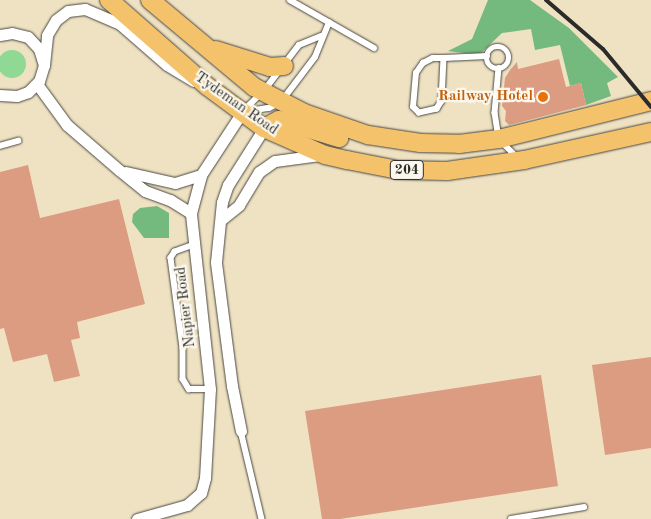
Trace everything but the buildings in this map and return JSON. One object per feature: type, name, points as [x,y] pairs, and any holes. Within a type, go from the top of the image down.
[{"type":"main road","name":"Tydeman Road","points":[[109,0],[207,86],[264,128],[324,155],[372,166],[422,171],[456,170],[524,160],[651,132]]},
{"type":"main road","name":"Tydeman Road","points":[[150,0],[204,46],[264,92],[281,102],[341,127],[399,140],[459,144],[499,139],[651,101]]},
{"type":"main road","points":[[204,46],[244,61],[270,67],[284,66]]},
{"type":"main road","points":[[264,128],[279,120],[356,143],[399,140]]},
{"type":"street","points":[[0,94],[22,95],[37,84],[44,65],[47,35],[56,20],[68,12],[85,9],[120,24],[178,73],[207,86]]},
{"type":"street","points":[[0,35],[12,33],[28,37],[39,49],[44,65]]},
{"type":"street","points":[[37,84],[67,125],[119,170],[145,191],[170,200],[191,213]]},
{"type":"street","name":"Napier Road","points":[[137,519],[187,505],[201,493],[205,478],[210,389],[191,213],[201,175],[242,112]]},
{"type":"street","points":[[241,431],[232,386],[216,262],[222,218],[222,202],[228,185],[264,128]]},
{"type":"street","points":[[222,218],[239,205],[259,172],[275,161],[324,155]]},
{"type":"street","points":[[119,170],[175,183],[201,175]]},
{"type":"street","points":[[210,389],[232,386]]},
{"type":"lane","points":[[290,0],[374,48]]},
{"type":"lane","points":[[242,112],[269,108],[281,102],[315,57],[321,36],[329,22]]},
{"type":"lane","points":[[242,112],[264,92],[299,45],[321,36]]},
{"type":"lane","points":[[444,58],[442,101],[437,109],[419,113],[412,107],[416,73],[433,58],[487,56],[497,47],[506,51],[507,64],[499,68],[490,65],[487,56]]},
{"type":"lane","points":[[499,68],[495,113],[499,139],[506,149],[524,160]]},
{"type":"lane","points":[[0,146],[18,141]]},
{"type":"lane","points":[[194,245],[175,252],[171,258],[183,348],[183,379],[189,390],[210,389]]},
{"type":"lane","points":[[241,431],[262,519]]},
{"type":"lane","points":[[511,519],[584,508]]},
{"type":"green space","points":[[488,0],[530,0],[569,28],[618,77],[607,83],[611,96],[586,105],[581,83],[570,86],[560,45],[535,50],[531,29],[502,33],[479,55],[448,51],[472,39]]},
{"type":"green space","points":[[12,50],[22,54],[26,64],[22,74],[12,78],[2,74],[-2,64],[2,54]]},
{"type":"green space","points":[[157,206],[169,213],[169,238],[144,238],[132,222],[133,214],[140,208]]},
{"type":"railway","points":[[546,0],[603,49],[651,107]]},
{"type":"place","name":"Railway Hotel","points":[[543,97]]}]
